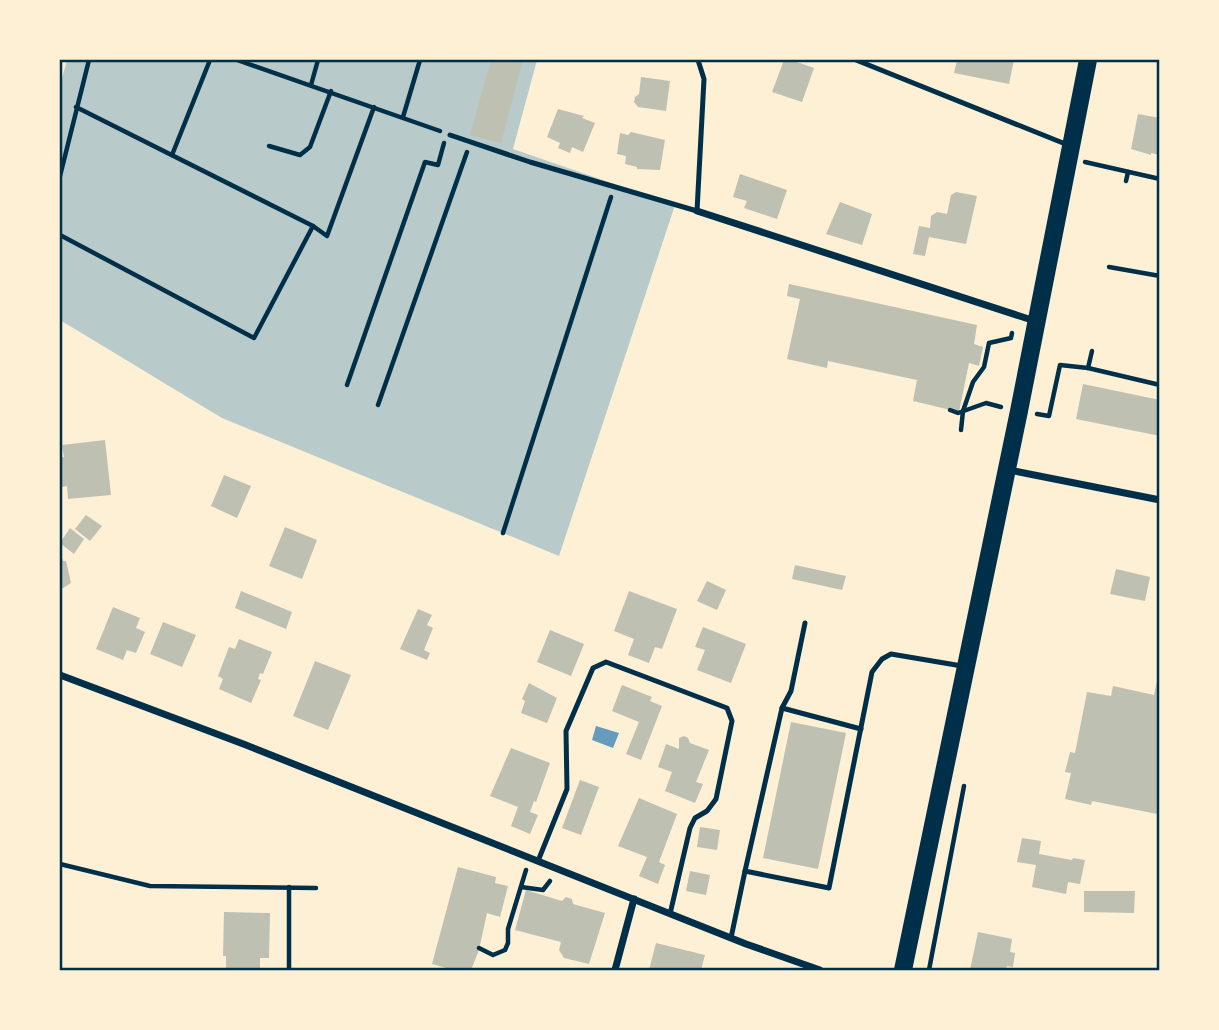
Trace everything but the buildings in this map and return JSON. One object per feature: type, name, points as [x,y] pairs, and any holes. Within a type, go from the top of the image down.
[{"type":"main road","points":[[903,971],[1019,411],[1088,60]]},
{"type":"street","points":[[697,211],[1036,321]]},
{"type":"street","points":[[1007,470],[1160,499]]},
{"type":"street","points":[[60,675],[246,745],[820,971]]},
{"type":"street","points":[[615,971],[635,899]]},
{"type":"lane","points":[[449,134],[697,211],[704,79],[698,60]]},
{"type":"lane","points":[[856,60],[1069,152]]},
{"type":"lane","points":[[731,938],[782,708],[791,691],[805,623]]},
{"type":"lane","points":[[745,871],[829,888],[872,672],[881,659],[891,654],[965,667]]},
{"type":"lane","points":[[538,861],[566,789],[566,731],[593,668],[606,662],[727,708],[732,721],[716,799],[707,811],[695,818],[690,828],[670,914]]},
{"type":"lane","points":[[782,708],[861,729]]},
{"type":"path","points":[[60,176],[89,60]]},
{"type":"path","points":[[172,155],[210,60]]},
{"type":"path","points":[[236,60],[449,134],[438,165],[425,162],[347,385]]},
{"type":"path","points":[[311,85],[318,60]]},
{"type":"path","points":[[403,117],[421,60]]},
{"type":"path","points":[[268,146],[300,155],[310,147],[331,91]]},
{"type":"path","points":[[76,107],[313,226],[327,236],[374,107]]},
{"type":"path","points":[[378,405],[471,142]]},
{"type":"path","points":[[1069,152],[1128,172],[1160,179]]},
{"type":"path","points":[[1126,181],[1128,172]]},
{"type":"path","points":[[503,533],[614,186]]},
{"type":"path","points":[[60,235],[254,338],[313,226]]},
{"type":"path","points":[[1109,267],[1160,276]]},
{"type":"path","points":[[961,430],[963,411],[973,382],[984,367],[989,343],[1011,338],[1016,315]]},
{"type":"path","points":[[1088,369],[1092,351]]},
{"type":"path","points":[[950,410],[958,413],[986,403],[1049,416],[1060,365],[1160,385]]},
{"type":"path","points":[[60,864],[150,886],[316,888]]},
{"type":"path","points":[[479,947],[493,955],[505,950],[508,929],[526,870]]},
{"type":"path","points":[[521,887],[543,890],[560,870]]},
{"type":"path","points":[[289,887],[289,971]]},
{"type":"shaded area","points":[[67,60],[537,60],[513,149],[675,205],[559,556],[222,418],[60,320],[60,86]]},
{"type":"water","points":[[596,726],[619,733],[613,748],[592,740]]}]
